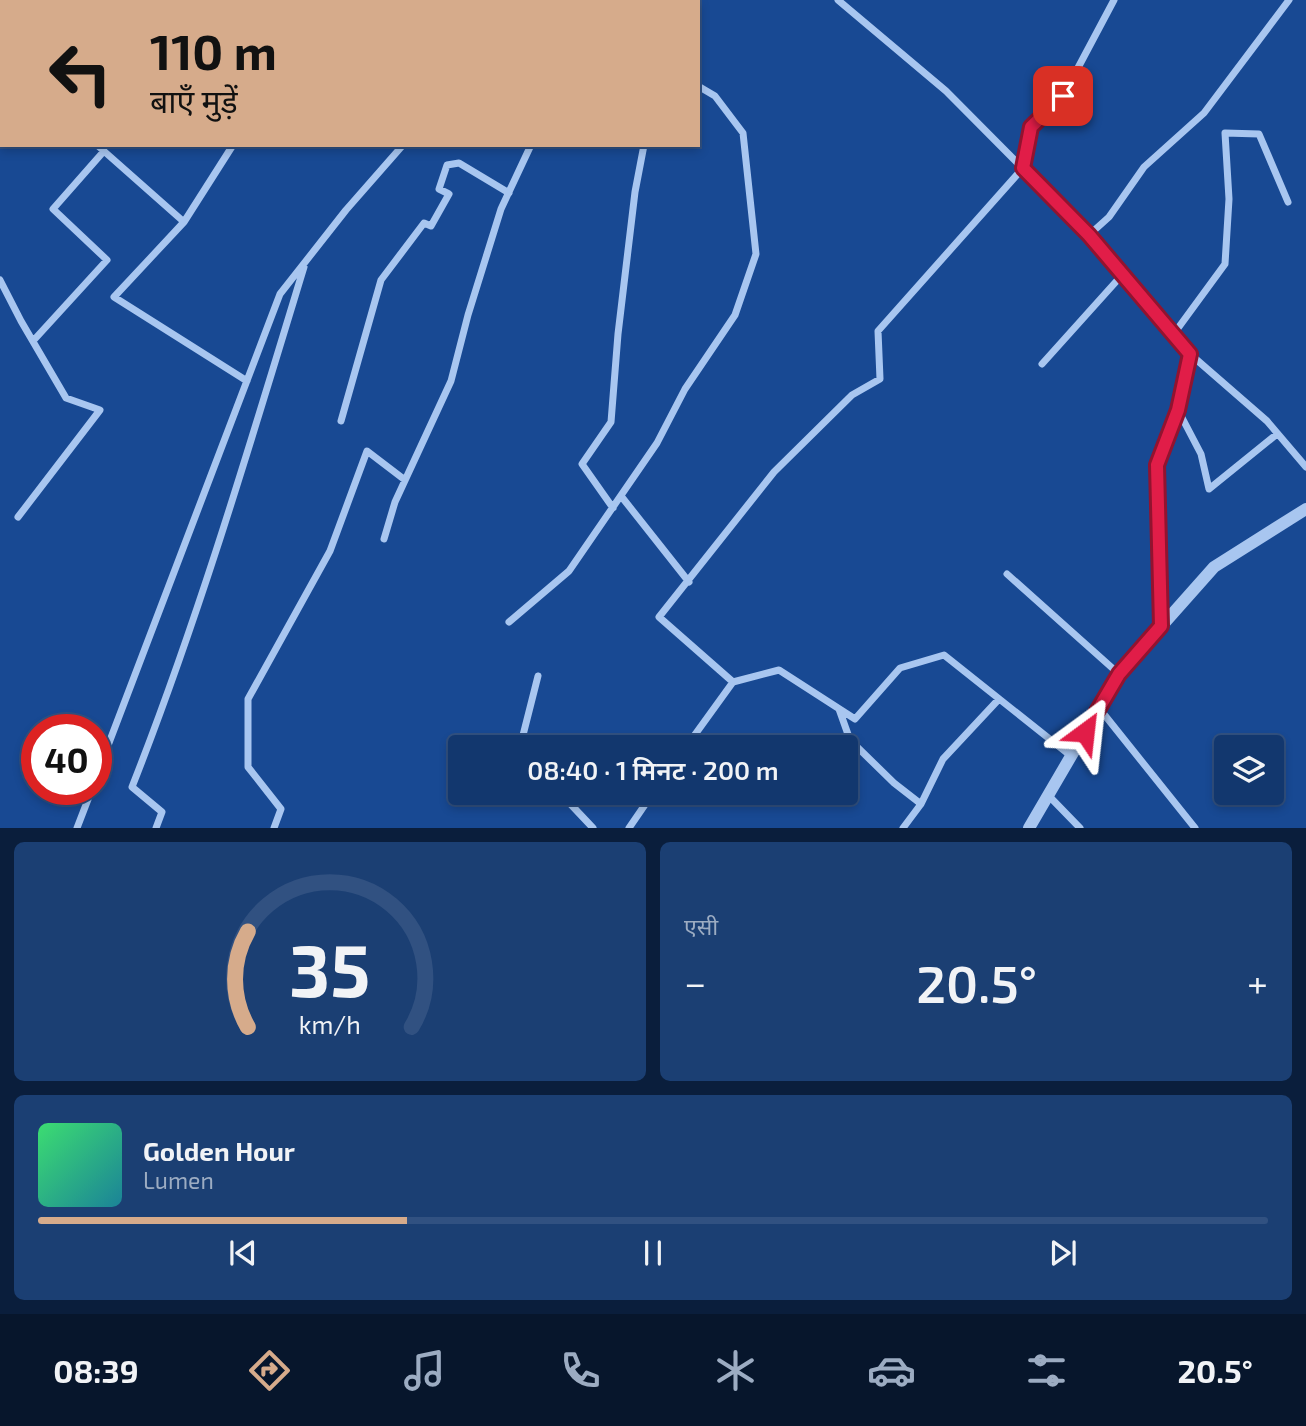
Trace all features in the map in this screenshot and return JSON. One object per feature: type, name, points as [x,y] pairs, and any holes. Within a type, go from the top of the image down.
[{"type":"street","points":[[838,0],[946,91],[1089,235],[1190,354],[1267,421],[1306,467]]},
{"type":"street","points":[[733,682],[659,617],[774,472],[852,395],[880,379],[878,331],[1023,168],[1031,127],[1063,96],[1114,0]]},
{"type":"street","points":[[1089,235],[1109,217],[1144,167],[1204,114],[1289,0]]},
{"type":"street","points":[[509,622],[569,571],[657,443],[685,389],[736,315],[756,254],[743,134],[715,96],[700,87]]},
{"type":"street","points":[[1173,335],[1225,264],[1229,199],[1226,133],[1259,134],[1288,202]]},
{"type":"street","points":[[99,147],[184,222]]},
{"type":"street","points":[[232,147],[184,222],[114,297],[247,381]]},
{"type":"street","points":[[112,735],[280,294],[346,210],[401,147]]},
{"type":"street","points":[[384,539],[395,502],[451,381],[468,315],[509,193],[530,147]]},
{"type":"street","points":[[613,508],[582,464],[611,422],[618,334],[635,191],[644,147]]},
{"type":"street","points":[[33,341],[107,260],[53,209],[104,151]]},
{"type":"street","points":[[341,421],[381,280],[424,223],[431,226],[449,194],[439,189],[447,165],[459,163],[509,193]]},
{"type":"street","points":[[156,828],[162,812],[132,787],[159,719],[250,443],[305,263]]},
{"type":"street","points":[[1042,365],[1122,275]]},
{"type":"street","points":[[0,280],[66,398],[100,410],[18,517]]},
{"type":"street","points":[[1161,626],[1157,465],[1178,410],[1190,354]]},
{"type":"street","points":[[1178,410],[1201,454],[1209,489],[1278,434]]},
{"type":"street","points":[[274,828],[281,808],[248,767],[248,699],[330,551],[367,451],[405,480]]},
{"type":"street","points":[[621,496],[689,582]]},
{"type":"street","points":[[1029,828],[1119,674],[1214,567],[1306,509]]},
{"type":"street","points":[[1007,574],[1119,674]]},
{"type":"street","points":[[695,735],[733,682],[779,670],[855,719],[900,668],[944,654],[1071,756]]},
{"type":"street","points":[[523,735],[538,676]]},
{"type":"street","points":[[903,828],[921,804],[943,759],[999,699]]},
{"type":"street","points":[[1099,708],[1195,828]]},
{"type":"street","points":[[839,709],[850,740],[894,783],[921,804]]},
{"type":"street","points":[[1048,795],[1080,828]]},
{"type":"street","points":[[77,828],[86,805]]},
{"type":"street","points":[[571,805],[593,828]]},
{"type":"street","points":[[629,828],[645,805]]},
{"type":"route","points":[[1063,96],[1031,127],[1023,168],[1089,235],[1190,354],[1178,410],[1157,465],[1161,626],[1119,674],[1085,732]]}]
